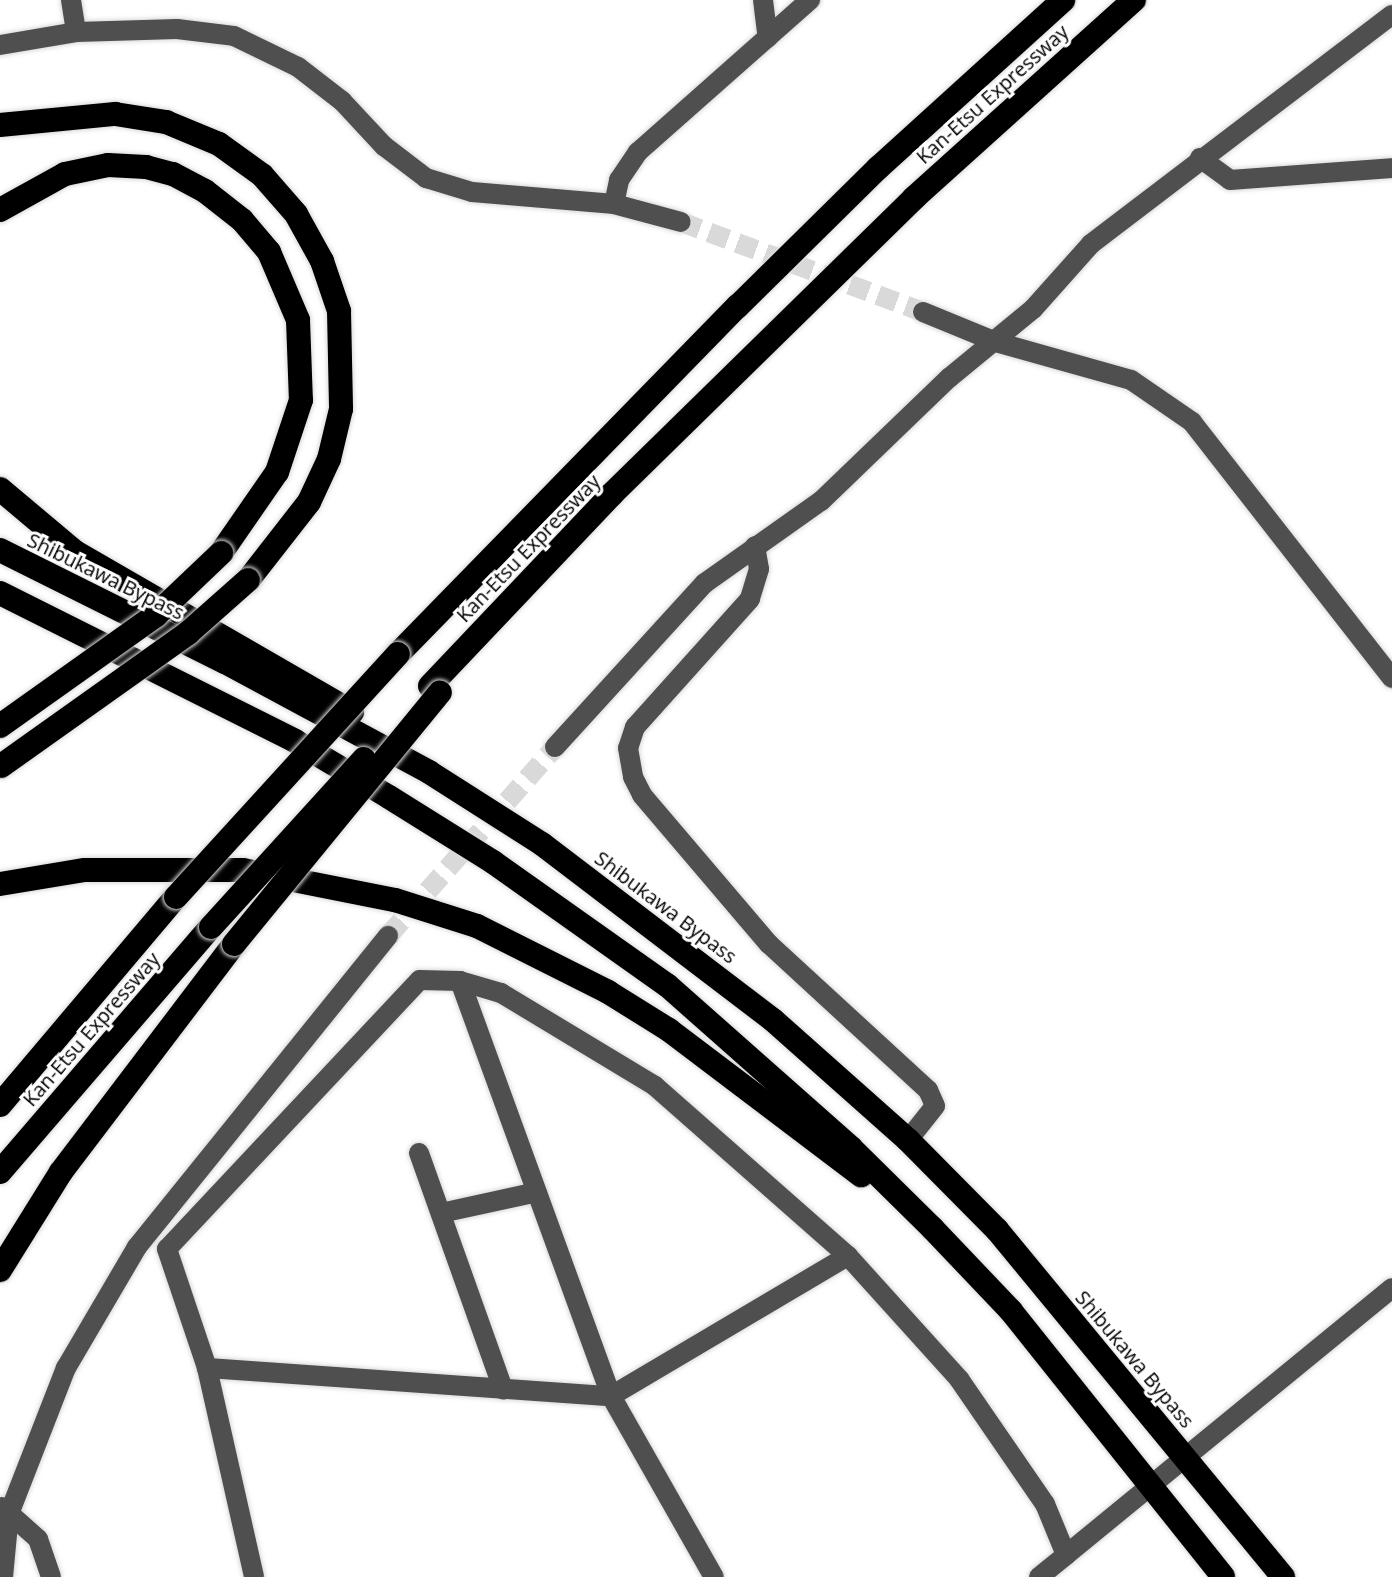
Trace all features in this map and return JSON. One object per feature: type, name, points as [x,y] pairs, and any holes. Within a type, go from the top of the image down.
[{"type":"highway","name":"Kan-Etsu Expressway","points":[[0,1105],[176,897],[398,654],[770,274],[1063,0]]},
{"type":"highway","name":"Kan-Etsu Expressway","points":[[0,1172],[211,927],[435,689],[510,602],[902,209],[1134,0]]},
{"type":"highway","points":[[0,125],[115,114],[166,122],[205,139],[262,175],[296,214],[322,261],[339,311],[341,409],[329,459],[309,502],[248,580],[188,633],[0,766]]},
{"type":"highway","points":[[0,210],[65,174],[108,165],[146,167],[173,174],[205,191],[242,220],[269,252],[298,320],[301,400],[277,472],[221,553],[156,615],[0,726]]},
{"type":"highway","points":[[0,489],[75,552],[323,693],[443,770],[542,844]]},
{"type":"highway","name":"Shibukawa Bypass","points":[[0,550],[321,712],[542,844],[773,1020],[908,1140],[997,1230],[1283,1577]]},
{"type":"highway","points":[[0,593],[295,741],[493,862],[667,985],[851,1148],[1011,1311],[1223,1577]]},
{"type":"highway","points":[[0,1270],[61,1172],[234,944],[435,689]]},
{"type":"highway","points":[[0,884],[99,870],[243,870],[395,900],[477,926],[608,992],[669,1030],[933,1229]]},
{"type":"street","points":[[71,0],[76,32]]},
{"type":"street","points":[[763,0],[768,38]]},
{"type":"street","points":[[614,204],[619,180],[638,152],[810,0]]},
{"type":"street","points":[[555,747],[705,583],[821,501],[949,378],[996,342],[1091,244],[1200,158],[1392,15]]},
{"type":"street","points":[[0,45],[76,32],[177,29],[234,36],[298,67],[342,101],[384,146],[426,178],[472,192],[614,204],[681,222]]},
{"type":"street","points":[[1200,158],[1230,180],[1392,168]]},
{"type":"street","points":[[923,312],[996,342],[1131,380],[1192,422],[1392,678]]},
{"type":"street","points":[[755,546],[759,569],[750,599],[635,727],[628,748],[633,777],[642,795],[769,944],[928,1090],[935,1106],[908,1140]]},
{"type":"street","points":[[3,1577],[5,1510],[66,1368],[137,1247],[388,936]]},
{"type":"street","points":[[167,1249],[420,980],[460,981],[501,993],[655,1086],[848,1256],[959,1379],[1045,1504],[1066,1555]]},
{"type":"street","points":[[460,981],[611,1396],[714,1577]]},
{"type":"street","points":[[419,1153],[503,1389]]},
{"type":"street","points":[[441,1213],[537,1192]]},
{"type":"street","points":[[137,1247],[167,1249]]},
{"type":"street","points":[[167,1249],[207,1368],[254,1577]]},
{"type":"street","points":[[207,1368],[611,1396],[848,1256]]},
{"type":"street","points":[[1039,1577],[1392,1288]]},
{"type":"street","points":[[5,1510],[38,1539],[51,1577]]},
{"type":"tunnel","points":[[681,222],[923,312]]},
{"type":"tunnel","points":[[388,936],[555,747]]}]
